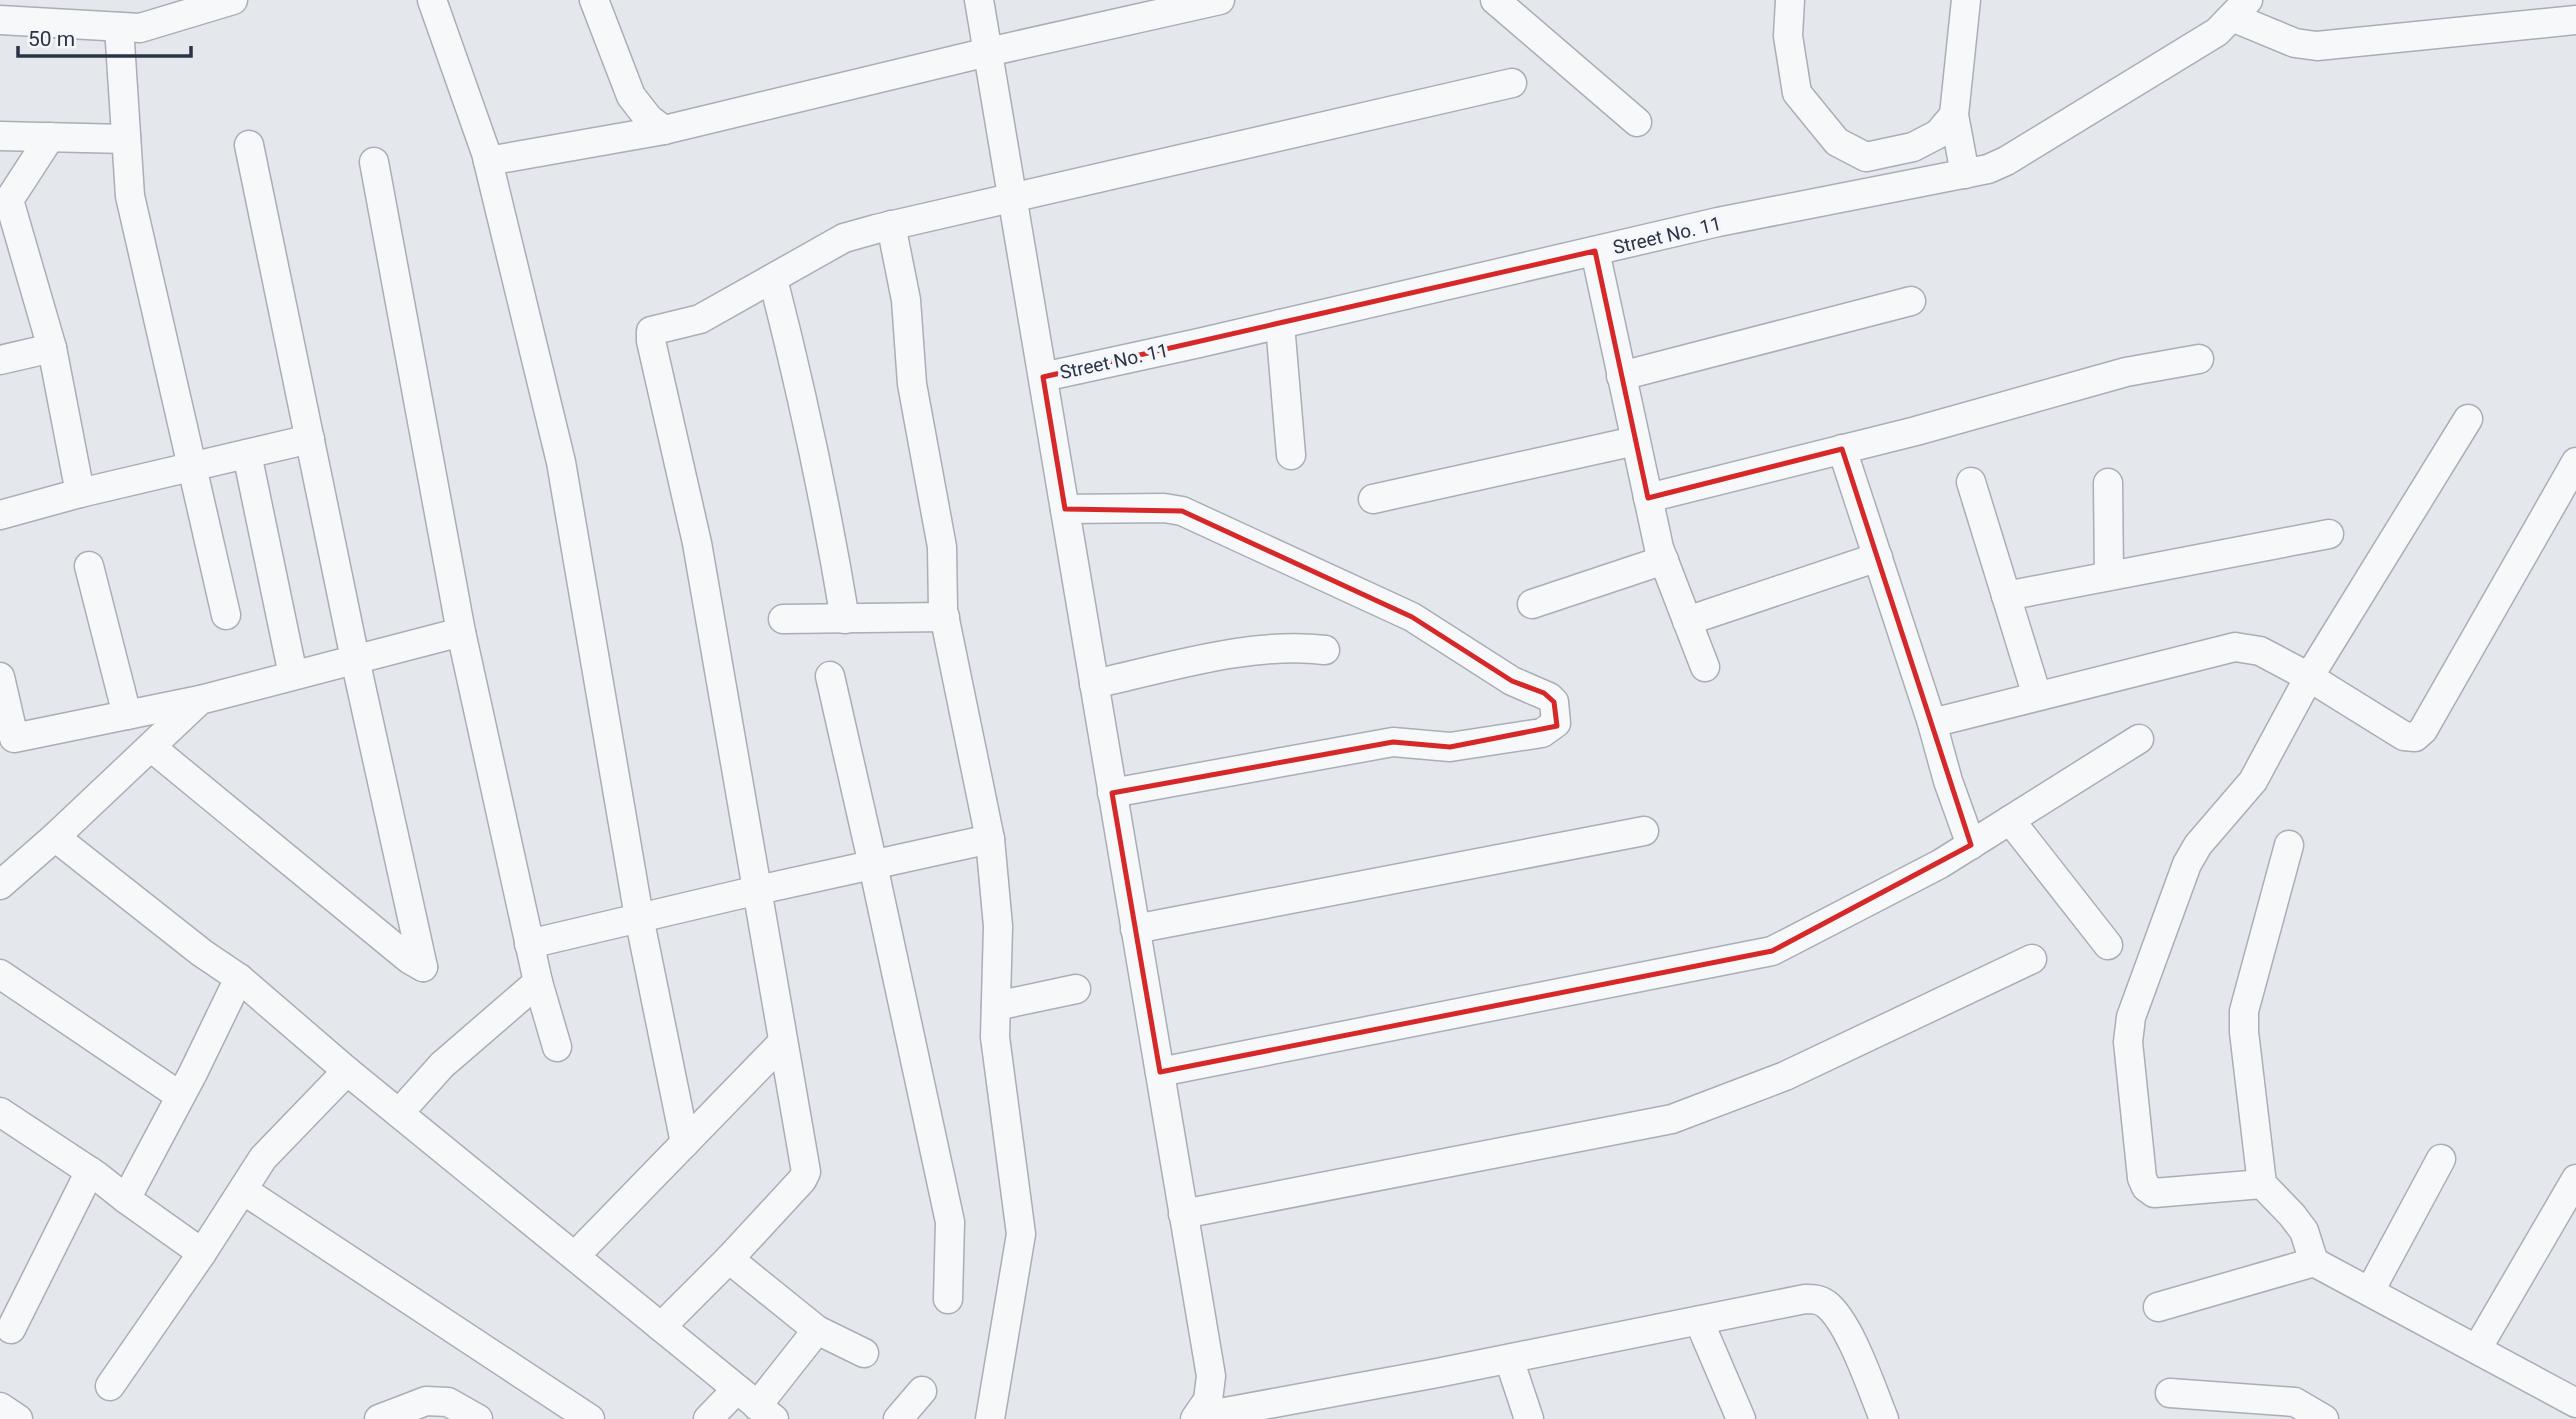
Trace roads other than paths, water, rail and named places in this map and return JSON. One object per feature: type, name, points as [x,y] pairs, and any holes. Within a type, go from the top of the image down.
[{"type":"street","points":[[0,20],[140,28],[233,0]]},
{"type":"street","points":[[432,0],[488,161],[561,461],[639,918],[685,1143]]},
{"type":"street","points":[[594,0],[631,96],[649,119],[664,131]]},
{"type":"street","points":[[979,0],[1211,1376],[1208,1400],[1196,1418]]},
{"type":"street","points":[[488,161],[664,131],[988,52],[1220,0]]},
{"type":"street","points":[[1495,0],[1637,122]]},
{"type":"street","points":[[1790,0],[1787,36],[1797,93],[1837,142],[1867,157],[1913,147],[1938,134],[1954,116]]},
{"type":"street","points":[[1965,174],[1954,116],[1966,0]]},
{"type":"street","points":[[2240,9],[2295,43],[2317,46],[2576,20]]},
{"type":"street","name":"Street No. 11","points":[[1043,377],[1718,222],[1988,169],[2006,161],[2217,32],[2240,9]]},
{"type":"street","points":[[119,27],[130,197],[226,615]]},
{"type":"street","points":[[661,1327],[803,1180],[806,1172],[697,543],[650,335],[652,331],[700,319],[844,238],[1512,83]]},
{"type":"street","points":[[0,136],[126,139]]},
{"type":"street","points":[[50,137],[9,200],[12,248],[52,348],[80,493]]},
{"type":"street","points":[[151,747],[409,958],[424,967],[355,659],[249,145]]},
{"type":"street","points":[[374,162],[461,632],[529,944],[557,1047]]},
{"type":"street","points":[[891,225],[906,300],[912,384],[942,547],[945,617],[990,839],[998,926],[995,1037],[1021,1234],[990,1419]]},
{"type":"street","points":[[1595,251],[1659,548],[1705,667]]},
{"type":"street","points":[[774,279],[804,402],[845,619]]},
{"type":"street","points":[[1621,376],[1911,301]]},
{"type":"street","points":[[1280,324],[1291,455]]},
{"type":"street","points":[[0,360],[52,348]]},
{"type":"street","points":[[1648,498],[1916,431],[2126,372],[2199,359]]},
{"type":"street","points":[[2262,1184],[2154,1193],[2146,1188],[2142,1178],[2128,1042],[2130,1017],[2187,864],[2198,845],[2253,781],[2309,677],[2468,419]]},
{"type":"street","points":[[0,515],[80,493],[310,439]]},
{"type":"street","points":[[1373,499],[1635,441]]},
{"type":"street","points":[[1842,449],[1971,845]]},
{"type":"street","points":[[247,454],[293,675]]},
{"type":"street","points":[[1932,723],[2235,647],[2260,651],[2309,677],[2404,736],[2415,737],[2423,730],[2576,462]]},
{"type":"street","points":[[1971,482],[2037,696]]},
{"type":"street","points":[[2108,483],[2109,576]]},
{"type":"street","points":[[1065,509],[1164,508],[1182,511],[1412,617],[1512,681],[1544,693],[1554,702],[1556,723],[1542,733],[1450,747],[1393,742],[1112,793]]},
{"type":"street","points":[[2006,596],[2329,534]]},
{"type":"street","points":[[1687,621],[1878,557]]},
{"type":"street","points":[[1532,604],[1664,560]]},
{"type":"street","points":[[89,566],[127,715]]},
{"type":"street","points":[[783,619],[945,617]]},
{"type":"street","points":[[0,677],[14,737],[200,700],[461,632]]},
{"type":"street","points":[[1094,684],[1260,648],[1325,650]]},
{"type":"street","points":[[830,676],[950,1222],[948,1298]]},
{"type":"street","points":[[0,885],[55,837],[200,700]]},
{"type":"street","points":[[1160,1073],[1772,951],[1940,864],[2139,739]]},
{"type":"street","points":[[2010,820],[2108,945]]},
{"type":"street","points":[[1135,929],[1644,831]]},
{"type":"street","points":[[55,837],[202,953],[239,978],[347,1071],[756,1404]]},
{"type":"street","points":[[529,944],[990,839]]},
{"type":"street","points":[[2289,845],[2244,1011],[2244,1032],[2262,1184],[2292,1214],[2304,1231],[2314,1262],[2576,1403]]},
{"type":"street","points":[[1184,1214],[1672,1119],[1785,1076],[2032,959]]},
{"type":"street","points":[[0,974],[180,1096]]},
{"type":"street","points":[[125,1199],[239,978]]},
{"type":"street","points":[[399,1113],[442,1065],[538,982]]},
{"type":"street","points":[[996,1006],[1076,989]]},
{"type":"street","points":[[575,1256],[783,1042]]},
{"type":"street","points":[[110,1386],[264,1158],[347,1071]]},
{"type":"street","points":[[0,1112],[90,1171],[202,1253]]},
{"type":"street","points":[[2370,1292],[2441,1159]]},
{"type":"street","points":[[10,1329],[90,1171]]},
{"type":"street","points":[[2477,1349],[2576,1179]]},
{"type":"street","points":[[243,1190],[590,1419]]},
{"type":"street","points":[[729,1259],[817,1330],[864,1353]]},
{"type":"street","points":[[2158,1307],[2314,1262]]},
{"type":"street","points":[[1196,1418],[1306,1409],[1508,1359],[1805,1299],[1816,1299],[1827,1305],[1838,1318],[1884,1419]]},
{"type":"street","points":[[1699,1321],[1741,1419]]},
{"type":"street","points":[[708,1419],[756,1404],[817,1330]]},
{"type":"street","points":[[1508,1359],[1529,1419]]},
{"type":"street","points":[[898,1419],[922,1391]]},
{"type":"street","points":[[2170,1393],[2295,1402],[2324,1419]]},
{"type":"street","points":[[379,1419],[426,1401],[448,1402],[478,1419]]}]
